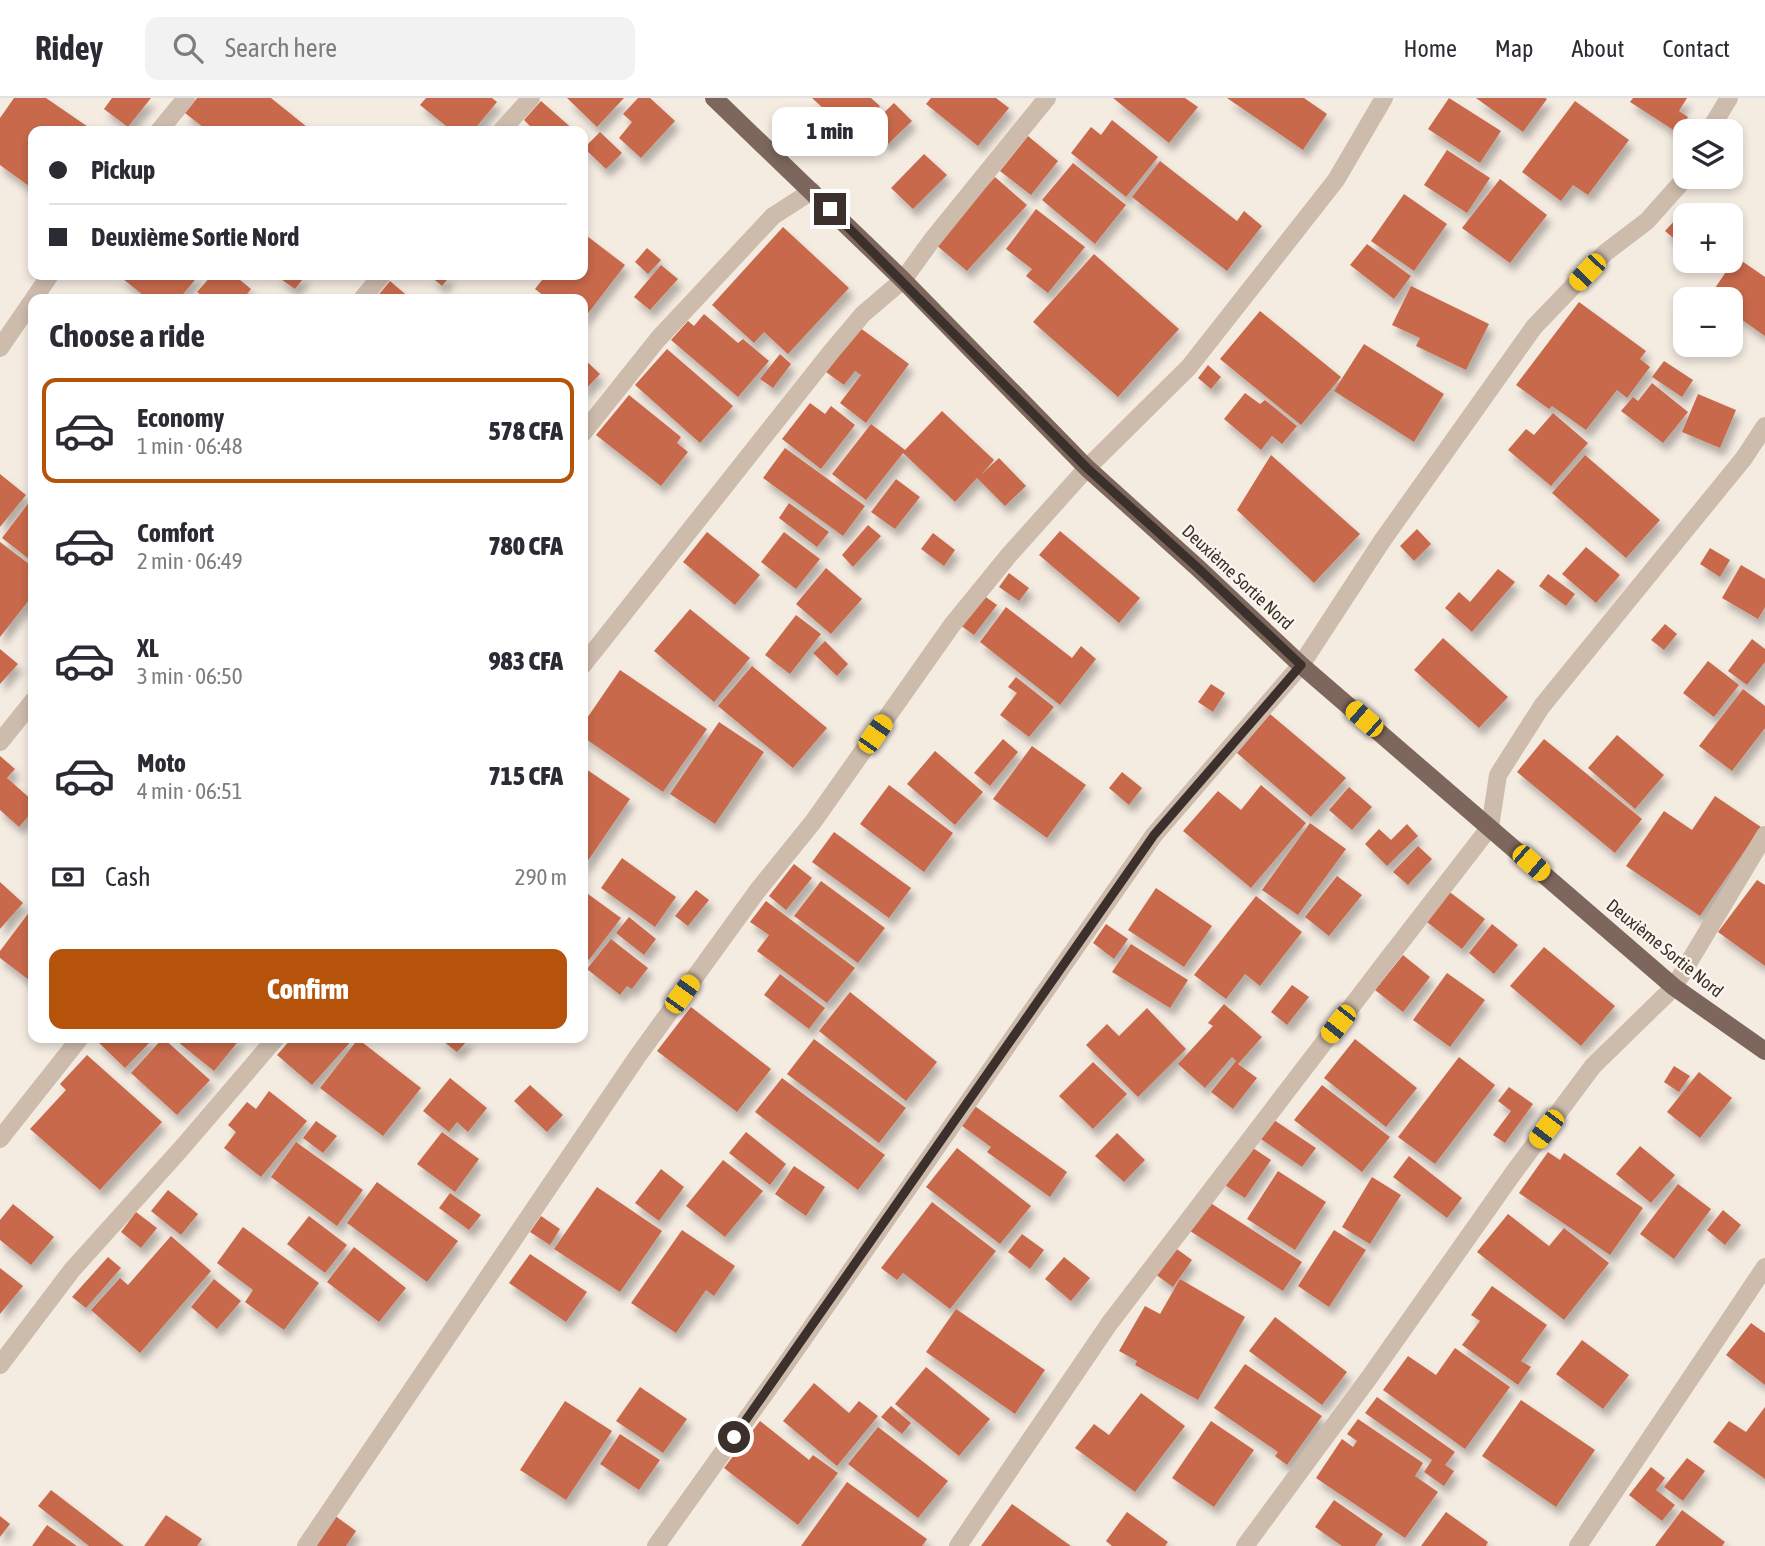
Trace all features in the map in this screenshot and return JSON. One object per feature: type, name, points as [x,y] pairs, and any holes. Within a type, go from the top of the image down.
[{"type":"main road","name":"Deuxième Sortie Nord","points":[[714,98],[902,280],[1087,468],[1301,665],[1674,987],[1765,1051]]},
{"type":"street","points":[[163,126],[186,98]]},
{"type":"street","points":[[506,126],[531,98]]},
{"type":"street","points":[[588,659],[855,323],[902,280],[1047,98]]},
{"type":"street","points":[[306,1546],[637,1057],[758,890],[813,822],[952,625],[1009,555],[1087,468],[1189,367],[1336,180],[1384,98]]},
{"type":"street","points":[[1716,119],[1729,98]]},
{"type":"street","points":[[656,1546],[789,1360],[1154,835],[1301,665],[1382,541],[1534,327],[1605,254],[1647,221],[1676,189]]},
{"type":"street","points":[[588,427],[658,339],[773,216],[812,191]]},
{"type":"street","points":[[366,294],[378,280]]},
{"type":"street","points":[[0,348],[28,307]]},
{"type":"street","points":[[958,1546],[1110,1324],[1490,827],[1498,775],[1542,706],[1744,458],[1765,426]]},
{"type":"street","points":[[0,742],[28,707]]},
{"type":"street","points":[[1245,1546],[1593,1066],[1674,987],[1765,835]]},
{"type":"street","points":[[0,1139],[76,1043]]},
{"type":"street","points":[[0,1365],[72,1270],[272,1043]]},
{"type":"street","points":[[1578,1546],[1765,1267]]},
{"type":"building","points":[[14,98],[46,98],[87,126],[28,126],[28,185],[0,165],[0,118]]},
{"type":"building","points":[[112,98],[151,98],[129,126],[104,109]]},
{"type":"building","points":[[197,98],[271,98],[306,126],[202,126],[185,113]]},
{"type":"building","points":[[426,98],[492,98],[497,102],[477,126],[446,126],[420,105]]},
{"type":"building","points":[[567,98],[624,98],[597,127]]},
{"type":"building","points":[[638,98],[650,98],[675,121],[641,158],[619,138],[632,122],[623,114]]},
{"type":"building","points":[[812,98],[871,98],[880,106],[852,135]]},
{"type":"building","points":[[931,98],[996,98],[1009,108],[978,146],[926,104]]},
{"type":"building","points":[[1113,98],[1185,98],[1198,107],[1169,143]]},
{"type":"building","points":[[1227,98],[1304,98],[1327,114],[1303,150]]},
{"type":"building","points":[[1449,98],[1501,131],[1480,163],[1428,129]]},
{"type":"building","points":[[1476,98],[1545,98],[1547,99],[1523,132]]},
{"type":"building","points":[[1633,98],[1687,98],[1679,111],[1688,117],[1673,119],[1673,130],[1630,102]]},
{"type":"building","points":[[541,101],[569,126],[530,126],[524,120]]},
{"type":"building","points":[[1575,101],[1629,140],[1588,195],[1573,185],[1561,201],[1522,172]]},
{"type":"building","points":[[894,103],[912,121],[887,145],[869,127]]},
{"type":"building","points":[[1112,120],[1158,157],[1126,197],[1071,153],[1091,127],[1101,135]]},
{"type":"building","points":[[600,132],[622,153],[606,169],[588,152],[588,144]]},
{"type":"building","points":[[1028,136],[1058,161],[1031,195],[1000,171]]},
{"type":"building","points":[[1447,150],[1490,178],[1467,213],[1424,185]]},
{"type":"building","points":[[924,154],[947,175],[913,209],[891,188]]},
{"type":"building","points":[[1160,161],[1237,221],[1244,211],[1262,226],[1227,271],[1132,197]]},
{"type":"building","points":[[1073,163],[1126,205],[1095,244],[1042,200]]},
{"type":"building","points":[[995,177],[1027,205],[967,271],[935,244]]},
{"type":"building","points":[[1500,179],[1547,215],[1510,263],[1462,228]]},
{"type":"building","points":[[1404,194],[1447,224],[1414,271],[1371,241]]},
{"type":"building","points":[[1036,209],[1085,247],[1048,293],[1026,276],[1032,269],[1006,249]]},
{"type":"building","points":[[1673,222],[1673,238],[1665,231]]},
{"type":"building","points":[[783,227],[849,288],[788,354],[764,332],[754,343],[712,305]]},
{"type":"building","points":[[588,237],[625,265],[588,313],[588,294],[542,294],[535,289],[542,280],[588,280]]},
{"type":"building","points":[[1367,244],[1411,276],[1394,299],[1350,265]]},
{"type":"building","points":[[647,248],[661,260],[648,274],[635,262]]},
{"type":"building","points":[[1094,254],[1179,329],[1118,397],[1033,322]]},
{"type":"building","points":[[1743,262],[1765,277],[1765,336],[1743,320],[1743,287],[1716,287],[1725,273],[1743,273]]},
{"type":"building","points":[[661,265],[678,279],[650,310],[634,297]]},
{"type":"building","points":[[124,280],[195,280],[183,294],[142,294]]},
{"type":"building","points":[[208,280],[240,280],[251,289],[247,294],[197,292]]},
{"type":"building","points":[[282,280],[302,280],[295,289]]},
{"type":"building","points":[[435,280],[447,280],[442,286]]},
{"type":"building","points":[[390,281],[405,294],[379,294]]},
{"type":"building","points":[[1411,286],[1489,324],[1466,370],[1416,346],[1420,338],[1392,325]]},
{"type":"building","points":[[1579,302],[1646,351],[1640,359],[1650,367],[1627,398],[1617,390],[1586,430],[1552,406],[1549,409],[1516,385]]},
{"type":"building","points":[[1260,311],[1341,377],[1301,425],[1220,359]]},
{"type":"building","points":[[704,314],[738,343],[743,339],[769,361],[738,397],[671,340],[688,321],[694,326]]},
{"type":"building","points":[[859,327],[909,364],[866,423],[840,403],[861,375],[855,371],[844,385],[826,372]]},
{"type":"building","points":[[1364,344],[1444,394],[1414,442],[1334,391]]},
{"type":"building","points":[[667,349],[733,406],[700,443],[635,385]]},
{"type":"building","points":[[780,354],[791,364],[773,388],[760,379]]},
{"type":"building","points":[[1664,361],[1693,380],[1682,397],[1652,377]]},
{"type":"building","points":[[588,363],[600,374],[588,387]]},
{"type":"building","points":[[1208,365],[1221,377],[1211,389],[1198,378]]},
{"type":"building","points":[[1652,383],[1688,412],[1663,443],[1621,411],[1633,397],[1638,401]]},
{"type":"building","points":[[1245,393],[1260,404],[1265,400],[1297,426],[1282,444],[1272,436],[1261,450],[1224,419]]},
{"type":"building","points":[[1698,394],[1736,410],[1720,448],[1682,432]]},
{"type":"building","points":[[629,395],[681,437],[677,443],[688,452],[661,486],[596,435]]},
{"type":"building","points":[[810,403],[825,414],[831,406],[855,425],[821,469],[782,439]]},
{"type":"building","points":[[942,411],[994,460],[981,475],[999,458],[1026,486],[1005,506],[977,478],[955,502],[903,453],[866,500],[832,474],[871,424],[905,450]]},
{"type":"building","points":[[1553,413],[1588,443],[1551,486],[1508,450],[1526,429],[1534,435]]},
{"type":"building","points":[[785,448],[865,506],[843,536],[763,478]]},
{"type":"building","points":[[1271,455],[1360,534],[1314,583],[1237,510]]},
{"type":"building","points":[[1585,455],[1660,520],[1626,558],[1552,493]]},
{"type":"building","points":[[0,474],[26,495],[0,527]]},
{"type":"building","points":[[896,479],[920,497],[895,529],[871,512]]},
{"type":"building","points":[[789,503],[829,532],[817,547],[779,518]]},
{"type":"building","points":[[28,504],[28,558],[2,538]]},
{"type":"building","points":[[868,525],[881,536],[853,567],[842,555]]},
{"type":"building","points":[[1417,529],[1431,544],[1414,561],[1400,546]]},
{"type":"building","points":[[1060,531],[1140,598],[1119,623],[1039,555]]},
{"type":"building","points":[[707,532],[760,575],[735,605],[683,562]]},
{"type":"building","points":[[784,532],[820,559],[796,589],[761,562]]},
{"type":"building","points":[[933,533],[955,550],[944,566],[921,549]]},
{"type":"building","points":[[0,542],[28,563],[28,601],[0,637]]},
{"type":"building","points":[[1586,547],[1620,575],[1596,603],[1562,574]]},
{"type":"building","points":[[1710,548],[1730,560],[1720,577],[1700,564]]},
{"type":"building","points":[[1741,565],[1765,579],[1765,607],[1758,619],[1722,598]]},
{"type":"building","points":[[826,568],[862,599],[831,634],[796,604]]},
{"type":"building","points":[[1498,569],[1515,582],[1472,632],[1445,608],[1459,592],[1470,602]]},
{"type":"building","points":[[1009,573],[1029,588],[1019,601],[999,587]]},
{"type":"building","points":[[1548,574],[1575,594],[1566,606],[1539,586]]},
{"type":"building","points":[[983,595],[997,605],[974,635],[960,625]]},
{"type":"building","points":[[1006,607],[1072,658],[1081,646],[1096,659],[1060,705],[980,642]]},
{"type":"building","points":[[690,609],[750,658],[714,702],[654,651]]},
{"type":"building","points":[[796,615],[821,634],[790,674],[765,655]]},
{"type":"building","points":[[1665,624],[1677,634],[1664,650],[1651,640]]},
{"type":"building","points":[[1443,638],[1508,697],[1479,728],[1414,670]]},
{"type":"building","points":[[1752,639],[1765,649],[1765,662],[1747,685],[1728,671]]},
{"type":"building","points":[[825,641],[848,664],[837,676],[813,653]]},
{"type":"building","points":[[0,649],[18,664],[0,684]]},
{"type":"building","points":[[1708,661],[1739,685],[1714,717],[1683,693]]},
{"type":"building","points":[[752,666],[827,728],[793,768],[718,706]]},
{"type":"building","points":[[620,670],[707,729],[663,792],[588,740],[588,717]]},
{"type":"building","points":[[1016,677],[1054,707],[1029,737],[1000,715],[1017,693],[1008,687]]},
{"type":"building","points":[[1211,684],[1225,693],[1213,712],[1198,702]]},
{"type":"building","points":[[1743,689],[1765,706],[1765,728],[1732,771],[1699,746]]},
{"type":"building","points":[[1270,714],[1346,778],[1311,817],[1237,753]]},
{"type":"building","points":[[719,722],[764,752],[715,824],[670,794]]},
{"type":"building","points":[[1617,735],[1664,775],[1635,809],[1588,768]]},
{"type":"building","points":[[1003,739],[1018,752],[990,786],[974,773]]},
{"type":"building","points":[[1544,739],[1642,819],[1615,853],[1517,772]]},
{"type":"building","points":[[1032,746],[1086,785],[1047,838],[993,799]]},
{"type":"building","points":[[935,751],[983,792],[955,825],[907,784]]},
{"type":"building","points":[[0,756],[15,769],[7,778],[28,797],[28,817],[19,827],[0,810]]},
{"type":"building","points":[[588,770],[630,799],[588,861]]},
{"type":"building","points":[[1122,772],[1142,788],[1129,805],[1109,788]]},
{"type":"building","points":[[889,785],[953,833],[924,872],[860,824]]},
{"type":"building","points":[[1261,785],[1306,823],[1251,888],[1183,831],[1218,791],[1241,810]]},
{"type":"building","points":[[1349,787],[1372,807],[1352,830],[1329,810]]},
{"type":"building","points":[[1715,796],[1761,827],[1700,916],[1626,866],[1664,811],[1692,830]]},
{"type":"building","points":[[1310,823],[1346,849],[1298,915],[1262,890]]},
{"type":"building","points":[[1407,824],[1418,836],[1387,866],[1365,844],[1379,829],[1391,840]]},
{"type":"building","points":[[834,832],[911,888],[889,918],[812,862]]},
{"type":"building","points":[[1418,846],[1432,859],[1408,885],[1393,872]]},
{"type":"building","points":[[622,858],[676,897],[655,927],[601,888]]},
{"type":"building","points":[[794,864],[812,878],[786,910],[769,896]]},
{"type":"building","points":[[1337,876],[1362,895],[1329,936],[1305,917]]},
{"type":"building","points":[[1757,880],[1765,885],[1765,966],[1718,932]]},
{"type":"building","points":[[821,881],[885,928],[858,963],[794,916]]},
{"type":"building","points":[[0,882],[23,903],[0,929]]},
{"type":"building","points":[[1156,888],[1212,926],[1184,967],[1128,930]]},
{"type":"building","points":[[696,890],[709,900],[688,926],[675,916]]},
{"type":"building","points":[[1447,890],[1485,919],[1462,949],[1423,919]]},
{"type":"building","points":[[588,894],[621,918],[588,959]]},
{"type":"building","points":[[1256,896],[1302,932],[1260,986],[1245,974],[1226,999],[1194,975]]},
{"type":"building","points":[[766,901],[855,968],[827,1003],[757,951],[769,935],[750,922]]},
{"type":"building","points":[[28,914],[28,979],[0,958],[0,951]]},
{"type":"building","points":[[629,917],[656,939],[644,955],[616,933]]},
{"type":"building","points":[[1106,924],[1128,939],[1114,959],[1093,943]]},
{"type":"building","points":[[1492,924],[1518,945],[1494,974],[1469,953]]},
{"type":"building","points":[[611,939],[648,968],[632,989],[627,986],[620,995],[588,968]]},
{"type":"building","points":[[1131,944],[1188,980],[1170,1008],[1112,972]]},
{"type":"building","points":[[1544,947],[1615,1006],[1581,1046],[1510,986]]},
{"type":"building","points":[[1403,955],[1430,977],[1403,1012],[1375,990]]},
{"type":"building","points":[[1447,973],[1485,1000],[1450,1047],[1413,1020]]},
{"type":"building","points":[[780,974],[825,1008],[809,1029],[764,995]]},
{"type":"building","points":[[1292,985],[1309,997],[1287,1025],[1271,1012]]},
{"type":"building","points":[[850,992],[937,1062],[906,1101],[819,1031]]},
{"type":"building","points":[[1224,1004],[1262,1037],[1238,1064],[1257,1078],[1233,1109],[1211,1092],[1236,1061],[1232,1057],[1205,1088],[1178,1064],[1213,1026],[1208,1023]]},
{"type":"building","points":[[691,1007],[771,1069],[737,1112],[657,1051]]},
{"type":"building","points":[[1147,1008],[1186,1049],[1138,1097],[1086,1045],[1107,1024],[1119,1036]]},
{"type":"building","points":[[814,1039],[906,1108],[879,1143],[787,1074]]},
{"type":"building","points":[[1355,1039],[1417,1088],[1386,1127],[1324,1078]]},
{"type":"building","points":[[99,1043],[149,1043],[125,1068]]},
{"type":"building","points":[[158,1043],[169,1043],[210,1080],[177,1115],[131,1073]]},
{"type":"building","points":[[179,1043],[237,1043],[214,1071]]},
{"type":"building","points":[[288,1043],[350,1043],[312,1085],[277,1055]]},
{"type":"building","points":[[355,1043],[363,1043],[421,1088],[383,1136],[320,1088]]},
{"type":"building","points":[[445,1043],[465,1043],[457,1052]]},
{"type":"building","points":[[87,1055],[162,1122],[100,1190],[30,1129],[66,1090],[60,1084]]},
{"type":"building","points":[[1459,1057],[1495,1085],[1435,1164],[1398,1137]]},
{"type":"building","points":[[1093,1062],[1127,1094],[1093,1129],[1059,1096]]},
{"type":"building","points":[[1674,1066],[1690,1076],[1679,1092],[1664,1082]]},
{"type":"building","points":[[1699,1072],[1732,1098],[1700,1138],[1667,1112]]},
{"type":"building","points":[[450,1078],[487,1108],[468,1132],[457,1122],[449,1132],[423,1111]]},
{"type":"building","points":[[782,1078],[885,1155],[858,1190],[755,1112]]},
{"type":"building","points":[[530,1085],[563,1115],[547,1132],[514,1101]]},
{"type":"building","points":[[1322,1085],[1390,1137],[1362,1172],[1294,1120]]},
{"type":"building","points":[[1509,1087],[1533,1104],[1505,1143],[1493,1135],[1511,1111],[1498,1101]]},
{"type":"building","points":[[269,1091],[307,1121],[261,1177],[224,1148],[236,1132],[228,1125],[247,1102],[256,1109]]},
{"type":"building","points":[[972,1104],[1067,1172],[1050,1197],[987,1152],[991,1147],[958,1123]]},
{"type":"building","points":[[1268,1116],[1316,1148],[1302,1167],[1255,1135]]},
{"type":"building","points":[[316,1121],[337,1136],[323,1153],[303,1138]]},
{"type":"building","points":[[442,1132],[479,1159],[455,1192],[417,1164]]},
{"type":"building","points":[[746,1132],[786,1164],[770,1185],[729,1153]]},
{"type":"building","points":[[1117,1133],[1145,1160],[1124,1182],[1095,1156]]},
{"type":"building","points":[[296,1142],[363,1190],[337,1226],[271,1177]]},
{"type":"building","points":[[1247,1144],[1271,1160],[1245,1198],[1220,1182]]},
{"type":"building","points":[[1640,1146],[1675,1175],[1651,1203],[1616,1174]]},
{"type":"building","points":[[957,1148],[1031,1206],[1000,1244],[926,1187]]},
{"type":"building","points":[[1548,1152],[1560,1160],[1564,1153],[1643,1208],[1610,1255],[1519,1193]]},
{"type":"building","points":[[1409,1156],[1462,1198],[1447,1218],[1393,1177]]},
{"type":"building","points":[[723,1160],[763,1191],[725,1237],[686,1206]]},
{"type":"building","points":[[794,1166],[825,1187],[806,1216],[775,1194]]},
{"type":"building","points":[[661,1169],[684,1187],[659,1221],[635,1203]]},
{"type":"building","points":[[1278,1171],[1326,1202],[1295,1250],[1247,1219]]},
{"type":"building","points":[[1372,1177],[1401,1195],[1370,1244],[1342,1227]]},
{"type":"building","points":[[377,1182],[458,1241],[427,1282],[347,1223]]},
{"type":"building","points":[[1678,1184],[1711,1209],[1674,1259],[1640,1234]]},
{"type":"building","points":[[597,1187],[662,1231],[620,1292],[554,1249]]},
{"type":"building","points":[[168,1190],[198,1214],[181,1235],[151,1211]]},
{"type":"building","points":[[450,1193],[481,1215],[469,1230],[439,1208]]},
{"type":"building","points":[[932,1202],[996,1251],[950,1309],[903,1273],[897,1280],[881,1268]]},
{"type":"building","points":[[1209,1202],[1302,1262],[1283,1291],[1190,1231]]},
{"type":"building","points":[[13,1204],[54,1237],[31,1265],[0,1240],[0,1220]]},
{"type":"building","points":[[1723,1210],[1741,1225],[1725,1245],[1707,1230]]},
{"type":"building","points":[[136,1212],[157,1228],[141,1248],[121,1232]]},
{"type":"building","points":[[1508,1214],[1549,1246],[1564,1228],[1609,1263],[1564,1320],[1477,1252]]},
{"type":"building","points":[[309,1216],[347,1245],[325,1273],[287,1244]]},
{"type":"building","points":[[541,1216],[560,1229],[550,1245],[530,1232]]},
{"type":"building","points":[[243,1227],[319,1283],[284,1330],[245,1302],[253,1290],[217,1263]]},
{"type":"building","points":[[682,1230],[735,1266],[714,1296],[706,1290],[676,1333],[631,1303]]},
{"type":"building","points":[[1334,1230],[1366,1250],[1329,1307],[1298,1286]]},
{"type":"building","points":[[1022,1234],[1044,1250],[1030,1269],[1008,1252]]},
{"type":"building","points":[[171,1236],[211,1271],[140,1353],[91,1310],[120,1278],[128,1285]]},
{"type":"building","points":[[354,1247],[406,1288],[379,1322],[327,1282]]},
{"type":"building","points":[[1174,1247],[1192,1260],[1173,1287],[1155,1274]]},
{"type":"building","points":[[530,1254],[587,1292],[566,1322],[509,1283]]},
{"type":"building","points":[[108,1257],[121,1268],[86,1308],[72,1297]]},
{"type":"building","points":[[1064,1257],[1090,1278],[1071,1301],[1045,1279]]},
{"type":"building","points":[[0,1268],[23,1286],[0,1314]]},
{"type":"building","points":[[214,1279],[241,1301],[217,1329],[191,1307]]},
{"type":"building","points":[[1180,1279],[1245,1317],[1198,1400],[1135,1365],[1137,1361],[1119,1351],[1145,1306],[1160,1314]]},
{"type":"building","points":[[1492,1286],[1547,1325],[1521,1361],[1531,1367],[1518,1385],[1462,1345],[1480,1321],[1471,1315]]},
{"type":"building","points":[[956,1309],[1045,1370],[1015,1414],[926,1352]]},
{"type":"building","points":[[1275,1317],[1347,1372],[1322,1405],[1249,1351]]},
{"type":"building","points":[[1751,1323],[1765,1333],[1765,1385],[1726,1355]]},
{"type":"building","points":[[1582,1340],[1629,1375],[1603,1409],[1556,1374]]},
{"type":"building","points":[[1455,1348],[1510,1387],[1465,1449],[1383,1390],[1408,1356],[1436,1375]]},
{"type":"building","points":[[1245,1364],[1322,1416],[1287,1465],[1275,1456],[1278,1452],[1214,1408]]},
{"type":"building","points":[[926,1367],[990,1419],[959,1456],[895,1404]]},
{"type":"building","points":[[814,1383],[849,1413],[859,1401],[878,1416],[837,1466],[783,1421]]},
{"type":"building","points":[[640,1387],[687,1419],[663,1453],[616,1421]]},
{"type":"building","points":[[1141,1393],[1185,1426],[1135,1492],[1075,1448],[1094,1424],[1109,1435]]},
{"type":"building","points":[[1377,1397],[1455,1452],[1445,1465],[1454,1471],[1444,1486],[1424,1472],[1432,1460],[1365,1413]]},
{"type":"building","points":[[1521,1400],[1595,1450],[1556,1507],[1482,1456]]},
{"type":"building","points":[[565,1401],[612,1431],[566,1500],[520,1470]]},
{"type":"building","points":[[891,1406],[911,1423],[902,1434],[881,1417]]},
{"type":"building","points":[[1765,1407],[1765,1479],[1713,1442],[1729,1421],[1746,1432]]},
{"type":"building","points":[[1358,1419],[1423,1463],[1415,1476],[1438,1492],[1405,1538],[1316,1478],[1342,1439],[1353,1447],[1357,1441],[1347,1434]]},
{"type":"building","points":[[760,1421],[809,1460],[813,1455],[838,1473],[798,1525],[724,1468]]},
{"type":"building","points":[[1211,1421],[1254,1450],[1214,1507],[1172,1478]]},
{"type":"building","points":[[878,1427],[948,1481],[918,1518],[848,1464]]},
{"type":"building","points":[[620,1434],[660,1460],[639,1490],[600,1464]]},
{"type":"building","points":[[1687,1458],[1705,1471],[1683,1501],[1664,1487]]},
{"type":"building","points":[[1651,1467],[1665,1478],[1656,1490],[1675,1505],[1662,1521],[1629,1495]]},
{"type":"building","points":[[847,1482],[927,1539],[922,1546],[801,1546]]},
{"type":"building","points":[[51,1490],[124,1546],[89,1546],[38,1506]]},
{"type":"building","points":[[1334,1500],[1383,1534],[1375,1546],[1342,1546],[1315,1527]]},
{"type":"building","points":[[1012,1504],[1071,1546],[981,1546]]},
{"type":"building","points":[[1682,1510],[1725,1542],[1722,1546],[1655,1546]]},
{"type":"building","points":[[1127,1512],[1168,1542],[1165,1546],[1112,1546],[1106,1541]]},
{"type":"building","points":[[1446,1512],[1488,1542],[1486,1546],[1421,1546]]},
{"type":"building","points":[[166,1515],[202,1539],[197,1546],[144,1546]]},
{"type":"building","points":[[334,1515],[356,1531],[346,1546],[313,1546]]},
{"type":"building","points":[[0,1516],[10,1524],[0,1537]]},
{"type":"building","points":[[47,1525],[77,1546],[32,1546]]},
{"type":"route","points":[[734,1437],[1154,835],[1301,665],[1087,468],[830,209]]}]
